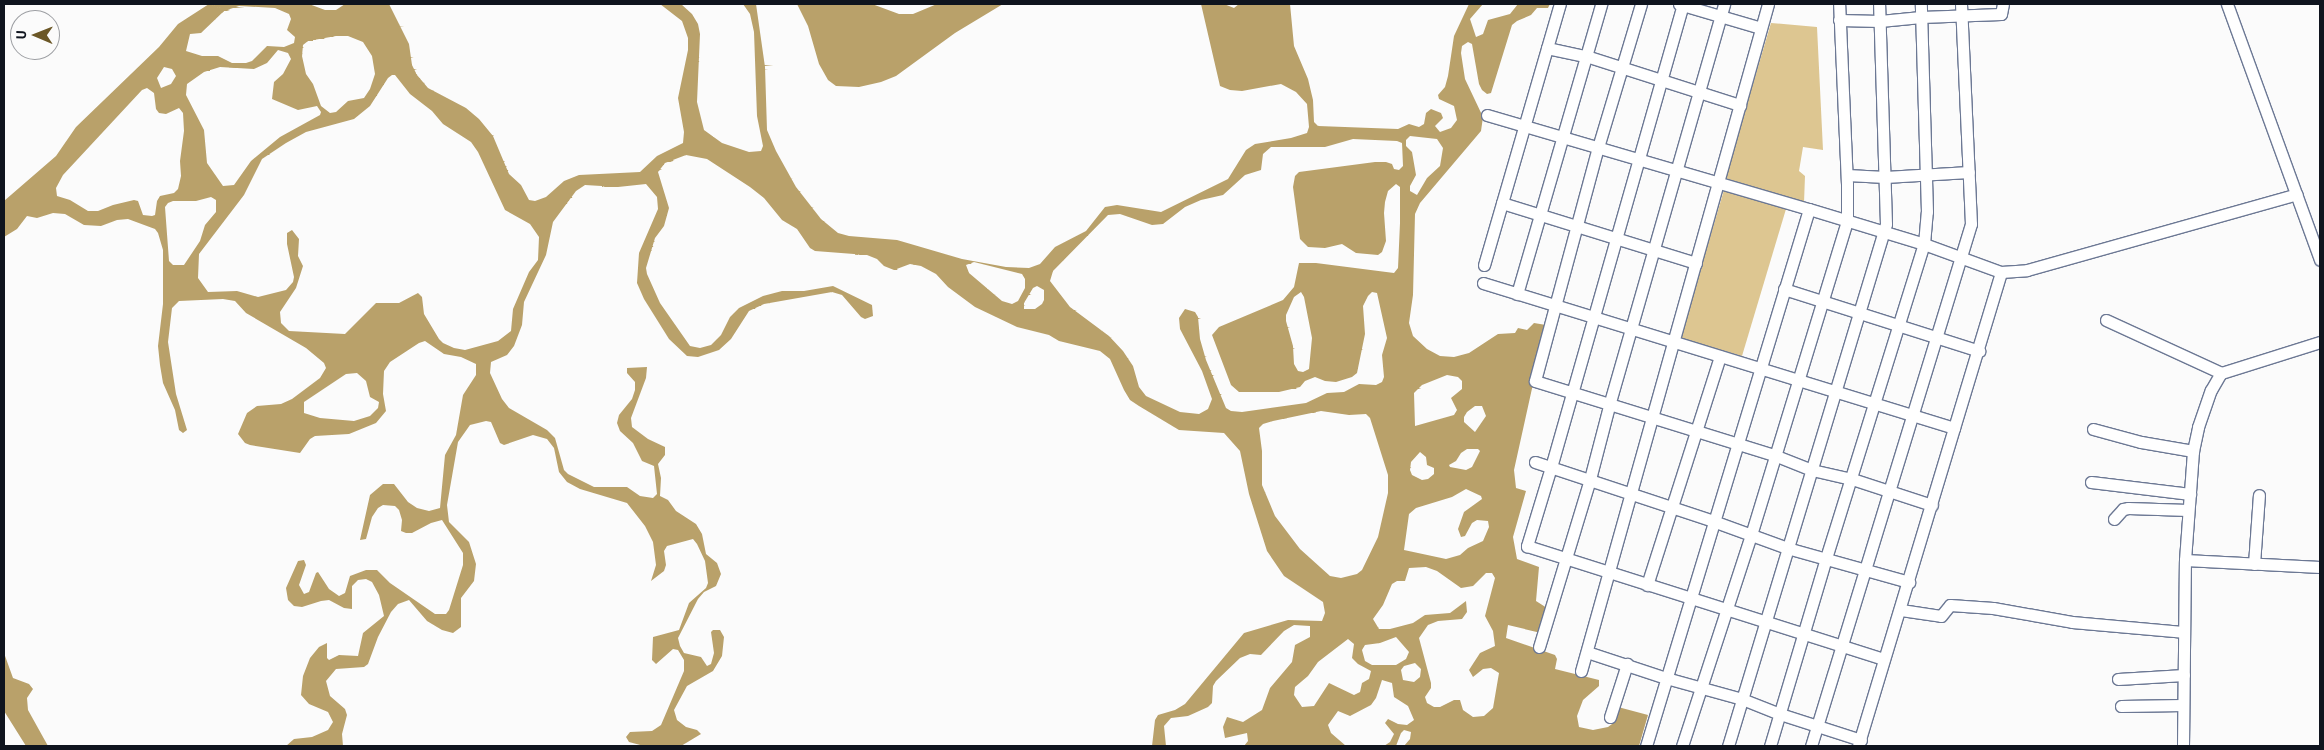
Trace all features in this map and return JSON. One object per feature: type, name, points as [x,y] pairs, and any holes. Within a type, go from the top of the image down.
[{"type":"street","points":[[1484,265],[1560,4]]},
{"type":"street","points":[[1517,294],[1601,4]]},
{"type":"street","points":[[1641,4],[1598,147],[1534,379],[1537,382],[1610,402],[1774,455],[1812,470],[1852,479],[1932,505]]},
{"type":"street","points":[[1761,28],[1681,4],[1551,467],[1526,544],[1527,547],[1564,559],[1884,659]]},
{"type":"street","points":[[1539,647],[1564,559],[1590,479],[1676,168],[1724,4]]},
{"type":"street","points":[[1581,671],[1768,4]]},
{"type":"street","points":[[1682,746],[1751,535],[1847,221],[1847,175],[1839,4]]},
{"type":"street","points":[[1728,746],[1888,214],[1885,177],[1880,4]]},
{"type":"street","points":[[1770,746],[1826,558],[1924,244],[1927,212],[1921,4]]},
{"type":"street","points":[[1839,20],[1880,21],[1921,17],[1961,10],[2001,14],[2003,4]]},
{"type":"street","points":[[2227,4],[2320,260]]},
{"type":"street","points":[[1810,746],[1972,224],[1961,10]]},
{"type":"street","points":[[1547,48],[1586,56],[1740,105]]},
{"type":"street","points":[[1487,115],[1676,168],[1809,208],[1924,244],[2001,272],[2027,270],[2297,194]]},
{"type":"street","points":[[1847,175],[1885,177],[1926,173],[1969,172]]},
{"type":"street","points":[[1502,203],[1696,263]]},
{"type":"street","points":[[1646,746],[1809,208]]},
{"type":"street","points":[[1586,652],[1666,678],[1701,686],[1742,699],[1860,743],[1884,659],[1910,582],[2001,272]]},
{"type":"street","points":[[1483,283],[1836,390],[1954,428]]},
{"type":"street","points":[[1784,289],[1979,350]]},
{"type":"street","points":[[2106,320],[2221,373],[2320,342]]},
{"type":"street","points":[[1646,585],[1720,356]]},
{"type":"street","points":[[2183,746],[2185,560],[2193,451],[2198,427],[2208,399],[2221,373]]},
{"type":"street","points":[[2093,428],[2141,442],[2193,451]]},
{"type":"street","points":[[1535,462],[1714,521],[1787,548],[1910,582]]},
{"type":"street","points":[[2091,482],[2190,494]]},
{"type":"street","points":[[2254,564],[2259,495]]},
{"type":"street","points":[[2114,519],[2123,509],[2128,508],[2188,510]]},
{"type":"street","points":[[2185,560],[2320,567]]},
{"type":"street","points":[[1901,610],[1941,616],[1950,605],[1993,608],[2072,622],[2183,632]]},
{"type":"street","points":[[1610,717],[1627,664]]},
{"type":"street","points":[[2118,679],[2184,675]]},
{"type":"street","points":[[2121,706],[2184,705]]},
{"type":"shaded area","points":[[209,4],[309,4],[325,10],[336,10],[345,4],[389,4],[409,44],[412,65],[417,75],[428,88],[466,108],[479,119],[493,136],[509,174],[521,185],[529,200],[535,201],[546,197],[564,181],[579,175],[640,172],[657,156],[683,143],[684,132],[678,98],[688,50],[688,38],[682,21],[660,4],[681,4],[692,14],[698,24],[700,34],[697,102],[704,130],[722,143],[749,152],[761,151],[763,146],[757,116],[754,32],[750,14],[743,4],[756,4],[765,67],[767,130],[776,151],[796,187],[821,219],[838,233],[849,236],[897,240],[962,259],[1006,267],[1029,268],[1040,264],[1055,247],[1086,231],[1105,207],[1117,205],[1161,212],[1228,179],[1246,150],[1255,144],[1291,138],[1307,133],[1309,127],[1307,104],[1296,92],[1281,84],[1242,91],[1230,90],[1220,86],[1201,4],[1224,4],[1234,8],[1239,4],[1290,4],[1294,46],[1308,79],[1313,100],[1314,122],[1318,126],[1398,129],[1409,124],[1419,127],[1424,124],[1426,113],[1431,109],[1441,113],[1443,118],[1435,126],[1440,132],[1451,128],[1457,120],[1454,106],[1439,99],[1438,95],[1445,87],[1454,36],[1469,4],[1483,4],[1470,19],[1476,37],[1483,34],[1488,20],[1510,14],[1518,4],[1550,4],[1548,8],[1537,8],[1531,15],[1512,25],[1491,93],[1487,94],[1479,84],[1472,44],[1468,42],[1462,46],[1461,53],[1465,79],[1483,117],[1481,131],[1420,203],[1415,214],[1413,295],[1409,323],[1413,336],[1427,349],[1440,356],[1454,357],[1469,353],[1498,334],[1515,333],[1518,328],[1527,330],[1534,323],[1546,325],[1514,470],[1516,488],[1526,491],[1513,537],[1517,559],[1539,567],[1536,601],[1547,608],[1541,633],[1508,625],[1506,638],[1555,655],[1557,659],[1555,669],[1599,680],[1599,686],[1583,700],[1577,716],[1579,727],[1593,730],[1608,727],[1612,724],[1618,707],[1648,715],[1639,746],[1404,746],[1410,739],[1411,732],[1404,730],[1396,746],[1384,746],[1390,742],[1394,734],[1385,723],[1388,719],[1398,724],[1407,725],[1414,720],[1408,706],[1394,697],[1392,683],[1382,680],[1376,698],[1371,705],[1350,716],[1338,711],[1328,725],[1331,733],[1346,746],[1244,746],[1248,741],[1247,733],[1225,738],[1223,727],[1227,717],[1243,722],[1262,710],[1270,688],[1292,662],[1295,645],[1310,637],[1310,626],[1294,625],[1284,631],[1261,655],[1250,654],[1240,658],[1216,681],[1213,686],[1212,703],[1208,707],[1188,716],[1171,718],[1164,726],[1166,746],[1152,746],[1155,720],[1158,715],[1175,710],[1185,704],[1244,633],[1288,620],[1322,621],[1325,613],[1323,602],[1284,576],[1267,551],[1249,494],[1240,451],[1224,433],[1179,430],[1130,400],[1110,359],[1100,351],[1059,341],[1049,335],[1017,327],[975,307],[948,287],[936,274],[921,266],[910,264],[894,270],[867,255],[815,251],[810,248],[797,229],[782,220],[764,198],[750,187],[707,159],[686,155],[665,163],[658,172],[669,208],[664,226],[655,238],[646,268],[660,303],[690,346],[700,348],[711,345],[721,335],[730,317],[739,308],[763,296],[782,291],[804,291],[833,286],[872,305],[873,316],[865,319],[861,317],[842,295],[832,292],[764,304],[749,311],[731,339],[719,350],[698,357],[687,356],[669,339],[644,299],[637,283],[639,253],[658,209],[657,197],[646,184],[618,187],[585,185],[576,191],[553,222],[546,255],[524,302],[522,325],[514,346],[507,355],[491,362],[490,373],[502,399],[509,408],[547,430],[555,438],[564,470],[568,474],[594,487],[627,487],[640,496],[653,498],[657,494],[654,466],[642,461],[633,443],[620,431],[617,423],[619,415],[632,399],[635,390],[635,382],[627,373],[627,368],[647,367],[646,378],[631,418],[632,427],[648,439],[665,447],[665,455],[658,464],[661,478],[660,496],[668,500],[676,511],[696,524],[702,534],[706,554],[717,563],[721,574],[716,586],[704,592],[698,599],[678,638],[684,653],[701,657],[707,666],[711,664],[714,653],[711,632],[713,630],[720,630],[724,637],[722,656],[713,671],[687,686],[674,710],[677,720],[686,727],[697,730],[701,734],[681,746],[644,746],[629,742],[626,737],[630,732],[652,731],[661,725],[684,671],[684,660],[678,650],[673,649],[656,664],[652,660],[653,637],[679,630],[689,603],[706,588],[708,583],[705,561],[697,544],[693,539],[667,546],[664,551],[666,565],[664,571],[651,581],[656,565],[653,542],[645,526],[627,503],[580,489],[567,482],[559,472],[554,448],[547,439],[533,435],[504,445],[500,443],[491,422],[486,421],[470,425],[458,442],[447,505],[449,522],[469,542],[476,564],[474,581],[461,598],[461,627],[453,633],[442,630],[427,621],[409,600],[398,604],[391,612],[378,637],[368,664],[364,667],[336,669],[326,681],[330,696],[345,709],[347,715],[342,734],[343,746],[286,746],[294,739],[312,737],[328,730],[333,722],[328,712],[309,704],[301,695],[303,676],[310,658],[319,647],[327,643],[327,658],[329,660],[339,655],[358,656],[363,633],[384,616],[379,595],[372,582],[366,579],[358,580],[352,586],[352,609],[344,608],[329,600],[302,607],[294,606],[288,600],[286,588],[298,561],[304,560],[306,565],[299,585],[304,594],[309,592],[318,572],[329,589],[339,596],[345,593],[350,576],[366,570],[377,570],[390,583],[435,614],[446,614],[449,610],[463,565],[463,553],[442,520],[431,523],[412,533],[406,533],[401,531],[402,520],[399,510],[395,506],[383,505],[378,508],[372,517],[366,539],[360,540],[370,495],[383,484],[394,484],[408,502],[417,508],[429,511],[440,508],[445,455],[456,435],[463,395],[476,375],[476,364],[461,357],[444,354],[425,341],[419,343],[390,362],[384,371],[383,394],[386,411],[376,423],[349,434],[315,436],[310,439],[300,453],[250,445],[245,443],[238,434],[247,413],[257,406],[281,404],[292,399],[320,378],[326,368],[324,363],[306,348],[246,313],[235,301],[223,299],[179,301],[172,308],[168,342],[176,394],[187,430],[183,433],[179,430],[175,410],[163,383],[160,365],[158,346],[163,304],[163,250],[155,229],[128,219],[117,220],[101,226],[84,225],[65,214],[53,213],[37,218],[27,216],[17,229],[4,237],[4,201],[56,156],[76,127],[159,47],[178,24]],"holes":[[[239,6],[275,8],[289,14],[291,19],[287,30],[295,37],[294,43],[284,47],[267,46],[252,61],[232,63],[218,56],[202,56],[186,51],[190,34],[201,33],[224,11]],[[348,36],[363,42],[372,56],[375,74],[370,89],[364,98],[348,101],[336,112],[330,113],[321,106],[313,84],[306,74],[302,56],[303,45],[308,41]],[[278,50],[288,53],[291,59],[283,74],[274,82],[272,99],[298,110],[317,106],[321,112],[320,115],[280,137],[251,161],[234,185],[223,186],[207,163],[204,130],[186,95],[187,84],[204,72],[220,67],[254,69],[267,63]],[[164,67],[172,69],[176,76],[171,84],[161,88],[157,78]],[[395,75],[410,94],[432,111],[443,124],[471,142],[478,152],[505,210],[530,224],[539,237],[538,260],[529,272],[513,309],[511,331],[498,341],[465,350],[443,343],[424,314],[422,297],[418,293],[399,303],[376,303],[345,334],[289,331],[281,323],[280,312],[296,288],[303,266],[298,256],[299,239],[292,230],[287,233],[287,244],[294,277],[293,282],[286,290],[258,297],[237,291],[208,292],[198,278],[199,254],[244,195],[262,159],[306,132],[354,119],[370,106],[388,78]],[[147,88],[154,93],[156,109],[159,113],[166,114],[179,108],[183,113],[184,131],[180,161],[181,176],[178,189],[174,193],[160,196],[157,201],[155,215],[143,215],[138,201],[134,200],[98,211],[88,211],[70,200],[57,196],[56,188],[63,175],[142,90]],[[1410,136],[1437,139],[1443,148],[1440,166],[1427,178],[1417,195],[1410,191],[1410,186],[1416,175],[1412,152],[1406,146],[1406,140]],[[1353,139],[1397,141],[1402,143],[1403,166],[1399,170],[1394,169],[1392,164],[1375,162],[1299,172],[1295,176],[1293,187],[1300,239],[1308,247],[1325,248],[1342,244],[1356,253],[1378,255],[1382,252],[1386,241],[1384,213],[1388,191],[1396,184],[1400,187],[1398,268],[1394,273],[1316,263],[1299,263],[1294,287],[1283,300],[1219,327],[1212,335],[1231,385],[1239,392],[1279,392],[1300,387],[1305,381],[1315,377],[1325,381],[1336,382],[1352,377],[1357,373],[1365,334],[1363,306],[1372,292],[1377,293],[1387,338],[1382,355],[1384,377],[1382,382],[1376,385],[1359,384],[1344,392],[1327,393],[1306,403],[1242,412],[1231,411],[1226,408],[1206,360],[1200,339],[1198,317],[1195,312],[1185,309],[1179,318],[1180,329],[1202,371],[1212,399],[1208,409],[1199,414],[1180,412],[1146,396],[1139,387],[1133,366],[1123,351],[1109,336],[1070,307],[1050,281],[1053,271],[1108,215],[1120,214],[1152,225],[1163,224],[1185,207],[1201,200],[1223,195],[1245,175],[1261,170],[1263,154],[1271,147],[1325,147]],[[211,197],[216,200],[216,212],[205,225],[200,241],[184,265],[173,265],[169,261],[165,207],[173,201],[196,201]],[[974,262],[1022,274],[1025,279],[1025,288],[1018,301],[1012,304],[1002,301],[969,273],[966,265]],[[1037,286],[1044,290],[1044,300],[1035,309],[1024,309],[1024,303],[1033,288]],[[1301,292],[1304,297],[1312,338],[1309,369],[1303,372],[1298,371],[1294,364],[1293,346],[1286,315],[1294,297]],[[357,373],[366,381],[370,397],[379,402],[378,408],[370,416],[354,421],[320,418],[304,413],[304,402],[346,374]],[[1447,375],[1458,377],[1462,381],[1462,389],[1451,398],[1457,410],[1454,415],[1415,426],[1414,393],[1422,385]],[[1475,406],[1482,406],[1486,416],[1475,432],[1464,422],[1467,412]],[[1321,411],[1349,415],[1366,414],[1370,418],[1388,475],[1388,493],[1378,537],[1362,570],[1357,574],[1341,578],[1330,576],[1300,549],[1275,516],[1262,485],[1262,451],[1259,428],[1263,424],[1273,421]],[[1467,449],[1478,449],[1480,451],[1472,467],[1466,470],[1450,467],[1449,465],[1456,461],[1461,453]],[[1420,452],[1426,457],[1427,465],[1434,468],[1434,474],[1428,479],[1422,480],[1412,475],[1410,470],[1411,462]],[[1466,489],[1481,496],[1482,499],[1464,512],[1458,529],[1461,537],[1465,536],[1472,523],[1477,520],[1488,521],[1489,527],[1483,541],[1468,548],[1460,555],[1446,559],[1404,550],[1409,514],[1416,508],[1452,497]],[[1426,567],[1437,571],[1461,588],[1473,586],[1486,573],[1492,573],[1495,578],[1485,616],[1493,631],[1495,646],[1480,653],[1469,670],[1473,677],[1483,669],[1491,668],[1499,673],[1493,708],[1484,716],[1473,717],[1463,710],[1460,700],[1454,700],[1440,707],[1434,707],[1427,703],[1425,697],[1431,688],[1431,683],[1419,638],[1428,625],[1438,621],[1462,619],[1467,612],[1466,601],[1450,613],[1425,615],[1413,623],[1390,629],[1379,629],[1373,619],[1383,605],[1392,584],[1397,581],[1405,581],[1409,568]],[[1396,637],[1409,652],[1406,659],[1396,665],[1372,665],[1365,661],[1362,650],[1365,645],[1380,643]],[[1348,639],[1354,644],[1352,658],[1358,664],[1371,671],[1369,679],[1362,683],[1360,692],[1354,695],[1329,683],[1314,706],[1302,707],[1294,695],[1295,687],[1308,676],[1318,662]],[[1415,663],[1421,669],[1420,677],[1414,682],[1403,680],[1401,670],[1404,666]]]},
{"type":"shaded area","points":[[797,4],[872,4],[899,14],[913,14],[937,4],[1003,4],[955,33],[896,76],[859,87],[836,86],[828,80],[819,64],[808,26]]},
{"type":"shaded area","points":[[1771,23],[1817,27],[1823,150],[1803,147],[1799,171],[1805,176],[1804,203],[1725,178]]},
{"type":"shaded area","points":[[1724,190],[1786,209],[1742,356],[1680,338]]},
{"type":"shaded area","points":[[4,653],[13,678],[29,684],[33,689],[27,698],[28,710],[48,746],[26,746],[4,711]]}]
